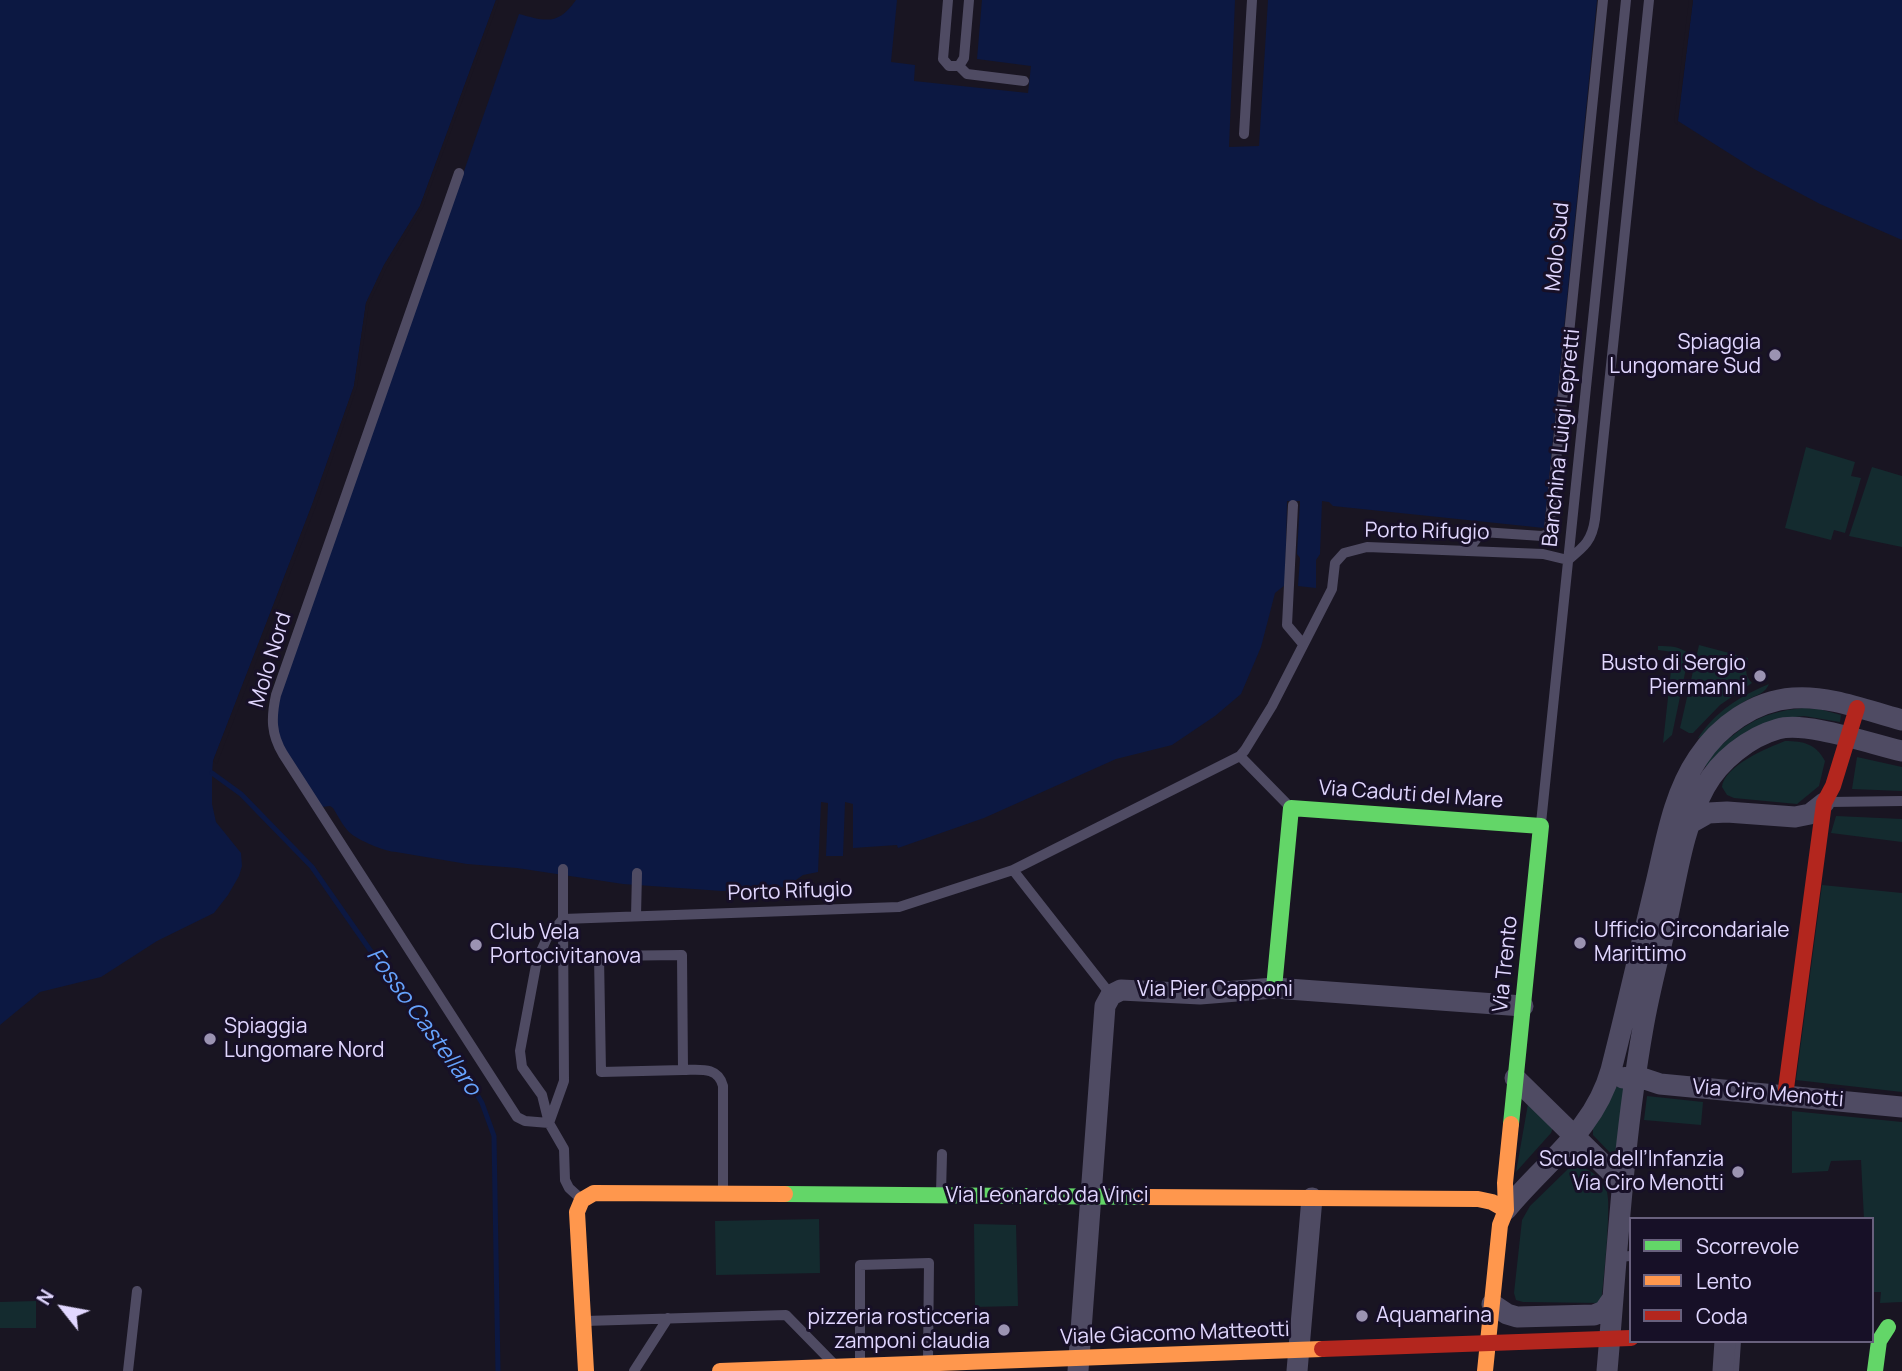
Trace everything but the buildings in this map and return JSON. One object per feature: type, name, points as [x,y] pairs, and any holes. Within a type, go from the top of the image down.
[{"type":"street","points":[[1492,1304],[1517,1317],[1594,1315],[1604,1311],[1613,1298],[1624,1256],[1623,1186],[1643,1026],[1706,746],[1740,716],[1769,702],[1795,697],[1813,698],[1902,720]]},
{"type":"street","points":[[1785,1096],[1824,803],[1833,786],[1857,708]]},
{"type":"street","points":[[1506,1210],[1575,1136],[1597,1105],[1614,1059],[1669,825],[1696,782],[1762,735],[1791,727],[1808,728],[1902,751]]},
{"type":"street","points":[[1669,825],[1679,828],[1708,813],[1716,812],[1795,817],[1810,814],[1824,803]]},
{"type":"street","name":"Via Caduti del Mare","points":[[1274,988],[1291,808],[1541,826]]},
{"type":"street","name":"Via Trento","points":[[1485,1371],[1500,1225],[1506,1210],[1504,1183],[1541,826]]},
{"type":"street","name":"Via Pier Capponi","points":[[1079,1364],[1105,1006],[1111,995],[1121,990],[1200,994],[1274,988],[1523,1006]]},
{"type":"street","points":[[1614,1059],[1623,1046],[1633,1047],[1639,1052]]},
{"type":"street","name":"Via Ciro Menotti","points":[[1614,1059],[1622,1078],[1636,1076],[1660,1084],[1902,1107]]},
{"type":"street","points":[[1516,1077],[1623,1186]]},
{"type":"street","name":"Via Leonardo da Vinci","points":[[582,1200],[594,1193],[1478,1199],[1492,1202],[1506,1210]]},
{"type":"street","points":[[1298,1361],[1312,1198]]},
{"type":"street","points":[[582,1200],[577,1212],[586,1371]]},
{"type":"street","points":[[1607,1371],[1620,1338],[1613,1298]]},
{"type":"street","points":[[1875,1371],[1879,1340],[1888,1328]]},
{"type":"street","name":"Viale Giacomo Matteotti","points":[[720,1371],[928,1363],[1298,1361],[1488,1343],[1620,1338]]},
{"type":"street","points":[[1723,1371],[1725,1343]]},
{"type":"lane","points":[[948,0],[943,59],[949,66],[959,66],[967,74],[1024,81]]},
{"type":"lane","points":[[959,66],[964,58],[969,0]]},
{"type":"lane","points":[[1244,134],[1252,0]]},
{"type":"lane","name":"Molo Sud","points":[[1467,551],[1482,532],[1542,536],[1548,534],[1549,530],[1603,0]]},
{"type":"lane","name":"Banchina Luigi Lepretti","points":[[1569,560],[1626,0]]},
{"type":"lane","name":"Banchina Luigi Lepretti","points":[[1569,560],[1585,546],[1593,534],[1649,0]]},
{"type":"lane","name":"Molo Nord","points":[[459,173],[276,695],[272,729],[275,742],[517,1117],[525,1121],[549,1123]]},
{"type":"lane","points":[[1293,505],[1287,625],[1303,644]]},
{"type":"lane","name":"Porto Rifugio","points":[[563,919],[899,907],[1013,870],[1240,756],[1259,729],[1332,589],[1335,563],[1344,553],[1367,547],[1543,554],[1569,560]]},
{"type":"lane","name":"Via Trento","points":[[1541,826],[1569,560]]},
{"type":"lane","points":[[1240,756],[1291,808]]},
{"type":"lane","points":[[1824,803],[1902,801]]},
{"type":"lane","points":[[549,1123],[564,1081],[563,869]]},
{"type":"lane","points":[[1013,870],[1111,995]]},
{"type":"lane","points":[[636,916],[637,873]]},
{"type":"lane","points":[[563,919],[547,938],[537,960],[520,1051],[522,1067],[542,1095],[549,1123],[564,1149],[565,1181],[582,1200]]},
{"type":"lane","points":[[683,1070],[682,955],[599,956],[601,1072],[713,1072],[723,1086],[723,1194]]},
{"type":"lane","points":[[941,1195],[942,1154]]},
{"type":"lane","points":[[860,1366],[860,1265],[929,1263],[928,1363]]},
{"type":"lane","points":[[128,1371],[137,1291]]},
{"type":"lane","points":[[583,1321],[786,1314],[836,1367]]},
{"type":"lane","points":[[634,1371],[668,1318]]},
{"type":"lane","points":[[1734,1371],[1736,1343]]},
{"type":"green space","points":[[1806,447],[1855,462],[1851,476],[1861,478],[1845,533],[1834,530],[1831,540],[1785,528]]},
{"type":"green space","points":[[1872,467],[1902,476],[1902,547],[1849,536]]},
{"type":"green space","points":[[1699,645],[1748,658],[1746,668],[1752,683],[1720,705],[1693,733],[1689,733],[1680,728]]},
{"type":"green space","points":[[1658,646],[1675,647],[1689,654],[1672,735],[1663,743],[1673,652],[1658,650]]},
{"type":"green space","points":[[1769,684],[1764,691],[1737,706],[1698,738],[1712,720],[1729,706]]},
{"type":"green space","points":[[1804,708],[1841,715],[1840,722],[1804,716],[1779,719],[1707,767],[1704,764],[1717,749],[1749,724],[1773,713]]},
{"type":"green space","points":[[1785,741],[1809,745],[1818,751],[1825,761],[1819,786],[1797,804],[1727,795],[1722,787],[1730,772],[1748,759]]},
{"type":"green space","points":[[1857,757],[1902,767],[1902,791],[1852,789]]},
{"type":"green space","points":[[1836,816],[1902,819],[1902,842],[1831,833]]},
{"type":"green space","points":[[1822,885],[1902,893],[1902,1092],[1796,1080]]},
{"type":"green space","points":[[1620,1086],[1624,1089],[1618,1161],[1593,1135],[1593,1128],[1614,1087]]},
{"type":"green space","points":[[1647,1096],[1703,1102],[1701,1125],[1644,1120]]},
{"type":"green space","points":[[1528,1104],[1553,1128],[1516,1172]]},
{"type":"green space","points":[[1792,1111],[1902,1122],[1902,1302],[1880,1303],[1881,1292],[1874,1292],[1874,1217],[1864,1217],[1861,1160],[1831,1161],[1828,1171],[1792,1173]]},
{"type":"green space","points":[[1574,1165],[1594,1174],[1607,1192],[1608,1230],[1601,1303],[1516,1300],[1514,1293],[1522,1220],[1530,1206]]},
{"type":"green space","points":[[819,1219],[820,1273],[716,1275],[715,1221]]},
{"type":"green space","points":[[974,1224],[1016,1225],[1018,1306],[975,1307]]},
{"type":"green space","points":[[36,1301],[36,1328],[0,1328],[0,1302]]},
{"type":"water","points":[[0,0],[496,0],[420,206],[384,265],[366,303],[354,386],[312,505],[213,761],[212,804],[216,822],[241,853],[242,866],[239,876],[214,913],[157,941],[101,977],[40,992],[0,1025]]},
{"type":"water","points":[[576,0],[897,0],[891,62],[915,65],[914,81],[1028,93],[1031,66],[977,59],[982,0],[1235,0],[1229,147],[1259,146],[1268,0],[1597,0],[1544,528],[1333,506],[1322,501],[1316,588],[1298,586],[1300,501],[1287,501],[1285,585],[1275,593],[1261,647],[1241,694],[1215,716],[1172,745],[1116,759],[984,818],[898,848],[897,845],[853,848],[853,804],[845,802],[843,856],[826,856],[828,803],[821,802],[818,872],[803,875],[786,887],[722,891],[623,884],[517,868],[467,864],[391,851],[358,838],[347,830],[333,808],[322,807],[288,756],[278,729],[279,699],[519,14],[544,20],[557,18]]},
{"type":"water","points":[[1693,0],[1902,0],[1902,240],[1820,204],[1754,169],[1678,121]]},
{"type":"pier","points":[[496,0],[499,1],[423,207],[387,267],[369,304],[357,387],[316,506],[217,764],[213,761],[312,505],[354,386],[366,303],[384,265],[420,206]]},
{"type":"pier","points":[[1689,0],[1693,0],[1677,125],[1674,121]]},
{"type":"waterway","name":"Fosso Castellaro","points":[[212,773],[241,794],[312,867],[421,1023],[463,1071],[482,1103],[494,1136],[498,1371]]},
{"type":"traffic: fast","points":[[1274,988],[1291,808],[1541,826],[1511,1124]]},
{"type":"traffic: fast","points":[[785,1194],[1144,1197]]},
{"type":"traffic: fast","points":[[1875,1371],[1879,1341],[1888,1327]]},
{"type":"traffic: slow","points":[[1485,1371],[1500,1225],[1506,1210],[1505,1183],[1511,1124]]},
{"type":"traffic: slow","points":[[586,1371],[577,1212],[582,1200],[594,1193],[785,1194]]},
{"type":"traffic: slow","points":[[1144,1197],[1478,1199],[1492,1202],[1506,1210]]},
{"type":"traffic: slow","points":[[720,1371],[1322,1349]]},
{"type":"traffic: jam","points":[[1785,1096],[1824,803],[1833,786],[1857,708]]},
{"type":"traffic: jam","points":[[1322,1349],[1629,1338]]},
{"type":"place","name":"Spiaggia Lungomare Sud","points":[[1775,355]]},
{"type":"place","name":"Busto di Sergio Piermanni","points":[[1760,676]]},
{"type":"place","name":"Ufficio Circondariale Marittimo","points":[[1580,943]]},
{"type":"place","name":"Club Vela Portocivitanova","points":[[476,945]]},
{"type":"place","name":"Spiaggia Lungomare Nord","points":[[210,1039]]},
{"type":"place","name":"Scuola dell’Infanzia Via Ciro Menotti","points":[[1738,1172]]},
{"type":"place","name":"Aquamarina","points":[[1362,1316]]},
{"type":"place","name":"pizzeria rosticceria zamponi claudia","points":[[1004,1330]]}]
